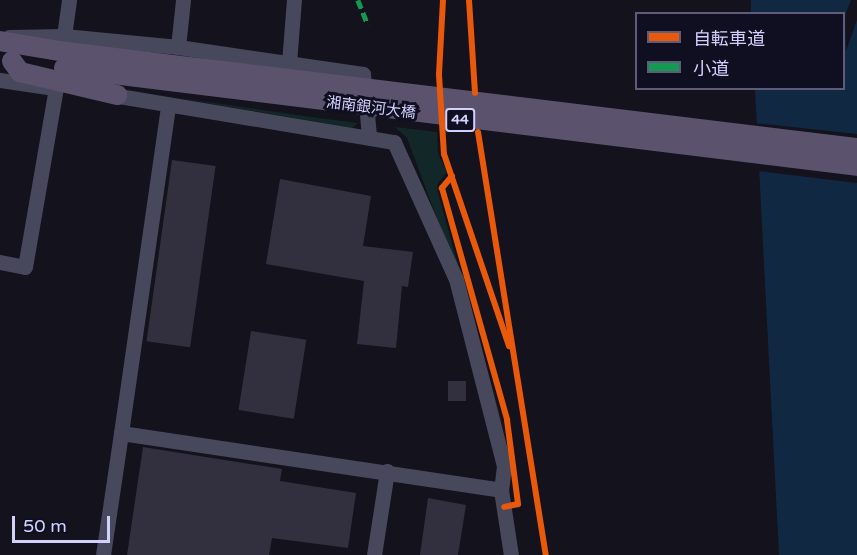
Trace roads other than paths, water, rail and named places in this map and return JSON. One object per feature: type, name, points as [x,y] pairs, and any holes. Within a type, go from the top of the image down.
[{"type":"main road","name":"44","points":[[0,39],[65,52]]},
{"type":"main road","name":"44","points":[[6,60],[65,52]]},
{"type":"main road","name":"湘南銀河大橋","points":[[65,52],[857,148]]},
{"type":"main road","name":"湘南銀河大橋","points":[[65,52],[857,166]]},
{"type":"main road","points":[[6,60],[20,72],[117,95]]},
{"type":"street","points":[[69,0],[65,52],[178,47],[363,74],[369,135]]},
{"type":"street","points":[[178,47],[183,0]]},
{"type":"street","points":[[289,63],[294,0]]},
{"type":"street","points":[[0,80],[117,95],[168,106],[369,135],[394,142],[456,279],[504,466],[501,490],[511,555]]},
{"type":"street","points":[[0,262],[26,267],[56,88]]},
{"type":"street","points":[[103,555],[168,106]]},
{"type":"street","points":[[121,433],[387,471],[501,490]]},
{"type":"street","points":[[374,555],[387,471]]},
{"type":"water","points":[[751,0],[851,0],[845,15],[845,12],[751,12]]},
{"type":"water","points":[[845,15],[846,51],[857,20],[857,555],[779,555],[755,90],[845,90]]}]
